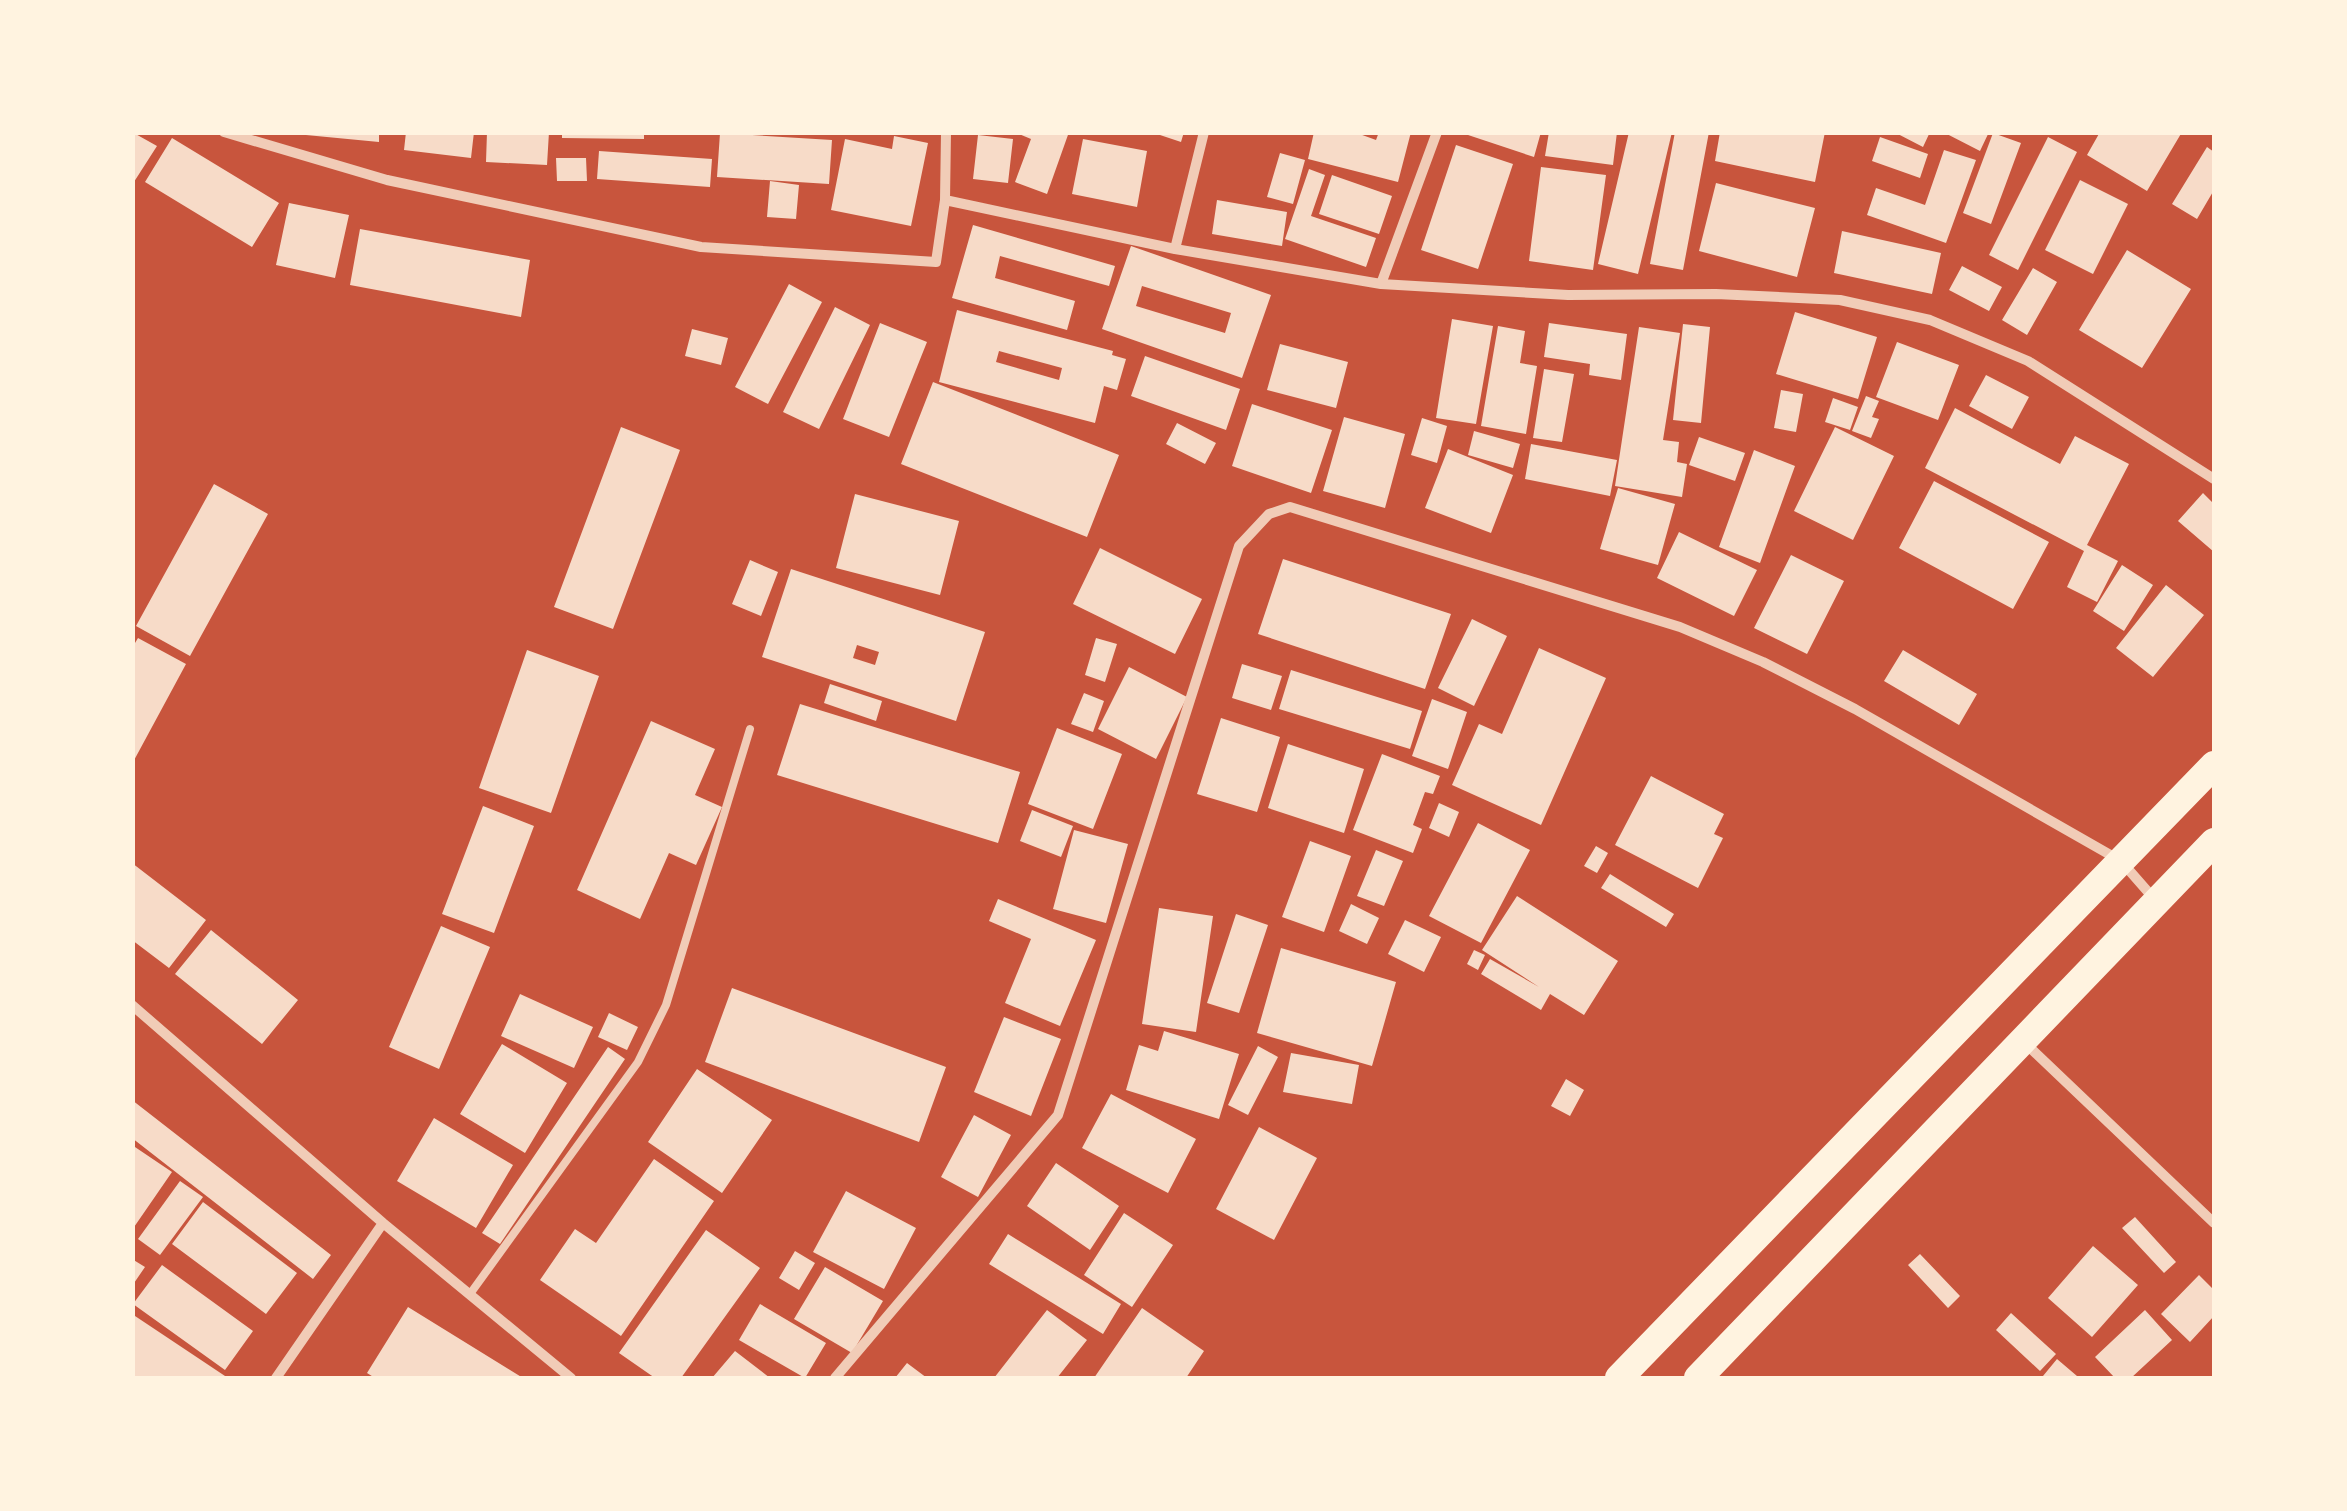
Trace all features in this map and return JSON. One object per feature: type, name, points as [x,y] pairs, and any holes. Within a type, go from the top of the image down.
[{"type":"highway","points":[[1619,1378],[2214,764]]},
{"type":"highway","points":[[1698,1378],[2214,842]]},
{"type":"street","points":[[229,133],[387,180],[702,247],[936,262],[944,200],[946,132]]},
{"type":"street","points":[[1175,249],[1204,132]]},
{"type":"street","points":[[1381,284],[1436,132]]},
{"type":"street","points":[[944,200],[1175,249],[1381,284],[1568,294],[1716,294],[1840,300],[1930,320],[2028,360],[2214,479]]},
{"type":"street","points":[[835,1378],[1058,1115],[1238,546],[1269,514],[1290,507],[1680,627],[1762,662],[1855,708],[2121,861],[2157,901]]},
{"type":"street","points":[[132,1005],[383,1223],[571,1378]]},
{"type":"street","points":[[2022,1040],[2214,1223]]},
{"type":"street","points":[[276,1378],[383,1223]]},
{"type":"lane","points":[[470,1294],[638,1062],[666,1004],[750,729]]},
{"type":"building","points":[[132,132],[157,146],[132,185]]},
{"type":"building","points":[[379,132],[379,142],[306,135]]},
{"type":"building","points":[[406,132],[474,132],[471,158],[404,150]]},
{"type":"building","points":[[487,132],[549,132],[547,165],[486,162]]},
{"type":"building","points":[[562,132],[644,132],[644,139],[562,138]]},
{"type":"building","points":[[1014,132],[1069,132],[1047,194],[1015,182],[1031,139]]},
{"type":"building","points":[[1151,132],[1184,132],[1181,142]]},
{"type":"building","points":[[1314,132],[1354,132],[1376,140],[1379,132],[1411,132],[1398,182],[1308,159]]},
{"type":"building","points":[[1459,132],[1541,132],[1534,157]]},
{"type":"building","points":[[1549,132],[1617,132],[1613,165],[1545,156]]},
{"type":"building","points":[[1629,132],[1672,132],[1638,274],[1598,264]]},
{"type":"building","points":[[1675,132],[1709,132],[1683,270],[1650,264]]},
{"type":"building","points":[[1720,132],[1825,132],[1815,182],[1715,161]]},
{"type":"building","points":[[1894,132],[1930,132],[1923,147]]},
{"type":"building","points":[[1943,132],[1989,132],[1980,151]]},
{"type":"building","points":[[2100,132],[2182,132],[2147,191],[2087,155]]},
{"type":"building","points":[[720,133],[832,140],[829,184],[717,177]]},
{"type":"building","points":[[1993,133],[2021,143],[1991,224],[1963,213]]},
{"type":"building","points":[[978,135],[1013,139],[1008,183],[973,179]]},
{"type":"building","points":[[894,136],[928,143],[911,226],[831,210],[845,139],[892,149]]},
{"type":"building","points":[[1880,137],[1928,154],[1920,178],[1872,161]]},
{"type":"building","points":[[2048,137],[2077,152],[2018,270],[1989,255]]},
{"type":"building","points":[[172,138],[279,203],[252,247],[145,182]]},
{"type":"building","points":[[1083,139],[1147,151],[1137,207],[1072,194]]},
{"type":"building","points":[[1456,145],[1513,164],[1478,269],[1421,250]]},
{"type":"building","points":[[2207,147],[2214,152],[2214,190],[2197,219],[2172,204]]},
{"type":"building","points":[[1944,150],[1976,160],[1946,243],[1867,215],[1876,188],[1925,205]]},
{"type":"building","points":[[599,151],[712,159],[710,187],[597,179]]},
{"type":"building","points":[[1280,153],[1305,160],[1293,204],[1267,197]]},
{"type":"building","points":[[556,158],[586,158],[587,181],[557,181]]},
{"type":"building","points":[[1541,167],[1606,175],[1593,270],[1529,261]]},
{"type":"building","points":[[1309,169],[1325,175],[1311,216],[1376,238],[1366,267],[1285,239]]},
{"type":"building","points":[[1332,175],[1392,196],[1379,234],[1319,214]]},
{"type":"building","points":[[2080,180],[2128,204],[2093,274],[2045,250]]},
{"type":"building","points":[[770,181],[799,185],[796,219],[767,217]]},
{"type":"building","points":[[1716,183],[1815,208],[1797,277],[1699,251]]},
{"type":"building","points":[[1217,200],[1287,212],[1282,246],[1212,234]]},
{"type":"building","points":[[289,203],[349,215],[335,278],[276,265]]},
{"type":"building","points":[[973,225],[1115,266],[1109,286],[1000,256],[995,278],[1075,301],[1067,330],[952,298]]},
{"type":"building","points":[[360,229],[530,260],[521,317],[350,285]]},
{"type":"building","points":[[1842,231],[1941,253],[1932,294],[1834,273]]},
{"type":"building","points":[[1131,246],[1271,295],[1242,378],[1102,329]],"holes":[[[1142,286],[1231,313],[1225,333],[1136,306]]]},
{"type":"building","points":[[2127,250],[2191,289],[2142,368],[2079,330]]},
{"type":"building","points":[[1962,266],[2002,287],[1989,311],[1949,290]]},
{"type":"building","points":[[2033,268],[2057,282],[2027,335],[2002,320]]},
{"type":"building","points":[[789,284],[822,302],[768,404],[735,387]]},
{"type":"building","points":[[835,307],[870,325],[819,429],[783,412]]},
{"type":"building","points":[[957,310],[1113,351],[1112,355],[1126,359],[1117,390],[1104,386],[1095,423],[939,382]],"holes":[[[999,351],[1062,368],[1059,380],[996,362]]]},
{"type":"building","points":[[1795,312],[1877,337],[1858,399],[1776,374]]},
{"type":"building","points":[[1452,319],[1493,326],[1476,424],[1436,418]]},
{"type":"building","points":[[880,323],[927,342],[889,437],[843,419]]},
{"type":"building","points":[[1549,323],[1627,334],[1621,380],[1589,375],[1590,364],[1544,357]]},
{"type":"building","points":[[1683,324],[1710,327],[1701,423],[1673,420]]},
{"type":"building","points":[[1498,326],[1525,331],[1520,363],[1537,366],[1526,434],[1481,426]]},
{"type":"building","points":[[1639,327],[1680,333],[1663,440],[1679,442],[1677,462],[1687,464],[1682,497],[1615,486]]},
{"type":"building","points":[[692,329],[728,338],[721,365],[685,356]]},
{"type":"building","points":[[1897,342],[1959,365],[1938,420],[1876,397]]},
{"type":"building","points":[[1280,344],[1348,362],[1336,408],[1267,390]]},
{"type":"building","points":[[1145,356],[1240,389],[1226,430],[1131,396]]},
{"type":"building","points":[[1544,369],[1574,374],[1562,442],[1533,438]]},
{"type":"building","points":[[1986,375],[2029,397],[2012,429],[1969,406]]},
{"type":"building","points":[[933,382],[1119,455],[1087,537],[901,464]]},
{"type":"building","points":[[1781,390],[1803,394],[1796,432],[1774,428]]},
{"type":"building","points":[[1866,396],[1879,401],[1872,417],[1879,419],[1871,438],[1852,431]]},
{"type":"building","points":[[1833,398],[1858,407],[1850,430],[1825,422]]},
{"type":"building","points":[[1252,404],[1332,430],[1311,493],[1232,466]]},
{"type":"building","points":[[1955,408],[2060,464],[2075,436],[2129,464],[2087,545],[2118,561],[2097,602],[2067,587],[2084,551],[1925,468]]},
{"type":"building","points":[[1344,417],[1405,434],[1385,508],[1323,491]]},
{"type":"building","points":[[1422,418],[1447,426],[1437,463],[1411,455]]},
{"type":"building","points":[[1177,423],[1216,443],[1205,464],[1166,444]]},
{"type":"building","points":[[621,427],[680,450],[613,629],[554,607]]},
{"type":"building","points":[[1835,427],[1894,456],[1853,540],[1794,511]]},
{"type":"building","points":[[1474,431],[1520,444],[1513,468],[1468,455]]},
{"type":"building","points":[[1699,437],[1745,453],[1735,481],[1689,465]]},
{"type":"building","points":[[1531,444],[1617,460],[1610,496],[1525,479]]},
{"type":"building","points":[[1448,449],[1513,475],[1491,533],[1425,508]]},
{"type":"building","points":[[1754,450],[1795,466],[1760,563],[1719,547]]},
{"type":"building","points":[[1934,481],[2049,542],[2013,609],[1899,548]]},
{"type":"building","points":[[214,484],[268,514],[190,656],[136,626]]},
{"type":"building","points":[[1618,488],[1675,504],[1658,565],[1600,549]]},
{"type":"building","points":[[2203,493],[2214,504],[2214,552],[2178,521]]},
{"type":"building","points":[[855,494],[959,521],[940,595],[836,568]]},
{"type":"building","points":[[1679,532],[1757,570],[1734,616],[1657,578]]},
{"type":"building","points":[[1100,548],[1202,599],[1175,654],[1073,604]]},
{"type":"building","points":[[1791,555],[1844,581],[1807,654],[1754,628]]},
{"type":"building","points":[[1283,559],[1451,614],[1425,689],[1258,634]]},
{"type":"building","points":[[750,560],[778,572],[761,616],[732,604]]},
{"type":"building","points":[[2122,565],[2153,585],[2124,631],[2093,611]]},
{"type":"building","points":[[791,569],[985,632],[956,721],[762,657]],"holes":[[[857,645],[879,652],[875,665],[853,658]]]},
{"type":"building","points":[[2166,585],[2204,615],[2153,677],[2116,648]]},
{"type":"building","points":[[1472,619],[1507,636],[1474,706],[1438,688]]},
{"type":"building","points":[[138,638],[186,664],[132,764],[132,648]]},
{"type":"building","points":[[1096,638],[1117,644],[1105,682],[1085,675]]},
{"type":"building","points":[[1539,648],[1606,678],[1541,825],[1452,785],[1479,724],[1502,734]]},
{"type":"building","points":[[527,650],[599,676],[551,813],[479,788]]},
{"type":"building","points":[[1903,650],[1977,694],[1959,725],[1884,681]]},
{"type":"building","points":[[1242,664],[1282,676],[1271,710],[1232,698]]},
{"type":"building","points":[[1129,667],[1187,697],[1156,759],[1098,729]]},
{"type":"building","points":[[1291,670],[1422,711],[1410,749],[1279,709]]},
{"type":"building","points":[[830,684],[882,701],[876,721],[824,703]]},
{"type":"building","points":[[1084,693],[1104,701],[1093,732],[1071,724]]},
{"type":"building","points":[[1432,699],[1467,712],[1448,769],[1412,756]]},
{"type":"building","points":[[800,704],[1020,772],[998,843],[777,775]]},
{"type":"building","points":[[1221,718],[1280,737],[1257,812],[1197,794]]},
{"type":"building","points":[[651,721],[715,749],[695,795],[722,807],[696,865],[669,853],[640,919],[577,890]]},
{"type":"building","points":[[1057,728],[1122,754],[1093,829],[1028,804]]},
{"type":"building","points":[[1288,744],[1364,769],[1344,833],[1268,808]]},
{"type":"building","points":[[1382,754],[1440,776],[1433,794],[1425,792],[1413,825],[1422,829],[1413,853],[1353,830]]},
{"type":"building","points":[[1651,776],[1724,814],[1714,834],[1723,838],[1698,888],[1615,845]]},
{"type":"building","points":[[1439,803],[1459,812],[1449,837],[1429,828]]},
{"type":"building","points":[[483,806],[534,826],[494,933],[442,914]]},
{"type":"building","points":[[1032,810],[1073,826],[1061,857],[1020,841]]},
{"type":"building","points":[[1478,823],[1530,850],[1481,943],[1429,916]]},
{"type":"building","points":[[1074,830],[1128,844],[1106,923],[1053,909]]},
{"type":"building","points":[[1310,841],[1351,856],[1324,932],[1282,917]]},
{"type":"building","points":[[1596,846],[1608,853],[1597,873],[1584,866]]},
{"type":"building","points":[[1376,850],[1403,861],[1384,906],[1357,896]]},
{"type":"building","points":[[132,863],[206,920],[169,968],[132,940]]},
{"type":"building","points":[[1610,874],[1674,914],[1666,927],[1601,888]]},
{"type":"building","points":[[1517,896],[1618,961],[1584,1015],[1550,994],[1541,1010],[1481,974],[1490,959],[1539,987],[1482,950]]},
{"type":"building","points":[[998,899],[1096,940],[1060,1026],[1005,1003],[1031,939],[989,921]]},
{"type":"building","points":[[1351,904],[1379,918],[1367,944],[1339,931]]},
{"type":"building","points":[[1159,908],[1213,916],[1196,1032],[1142,1024]]},
{"type":"building","points":[[1236,914],[1268,925],[1239,1013],[1207,1003]]},
{"type":"building","points":[[1405,920],[1441,937],[1424,972],[1388,954]]},
{"type":"building","points":[[441,926],[490,947],[439,1069],[389,1047]]},
{"type":"building","points":[[211,930],[298,1000],[262,1044],[175,974]]},
{"type":"building","points":[[1281,948],[1396,982],[1372,1066],[1257,1033]]},
{"type":"building","points":[[1474,950],[1485,955],[1478,970],[1467,964]]},
{"type":"building","points":[[732,988],[946,1067],[919,1142],[705,1062]]},
{"type":"building","points":[[520,994],[593,1027],[574,1068],[501,1036]]},
{"type":"building","points":[[609,1013],[638,1027],[627,1050],[598,1037]]},
{"type":"building","points":[[1004,1017],[1061,1039],[1031,1116],[974,1092]]},
{"type":"building","points":[[1164,1031],[1239,1054],[1219,1119],[1126,1090],[1139,1045],[1158,1051]]},
{"type":"building","points":[[502,1044],[567,1083],[525,1153],[460,1114]]},
{"type":"building","points":[[1258,1046],[1278,1057],[1248,1115],[1228,1105]]},
{"type":"building","points":[[608,1047],[625,1059],[500,1244],[482,1233]]},
{"type":"building","points":[[1291,1053],[1359,1065],[1352,1104],[1283,1092]]},
{"type":"building","points":[[697,1069],[772,1120],[722,1193],[648,1142]]},
{"type":"building","points":[[1566,1079],[1584,1090],[1570,1116],[1551,1106]]},
{"type":"building","points":[[1111,1094],[1196,1139],[1168,1193],[1082,1148]]},
{"type":"building","points":[[132,1100],[331,1255],[313,1279],[132,1138]]},
{"type":"building","points":[[974,1115],[1011,1135],[978,1197],[941,1177]]},
{"type":"building","points":[[434,1118],[513,1165],[476,1228],[397,1181]]},
{"type":"building","points":[[1259,1127],[1317,1158],[1274,1240],[1216,1209]]},
{"type":"building","points":[[132,1145],[172,1172],[132,1230]]},
{"type":"building","points":[[654,1159],[714,1201],[621,1336],[540,1280],[575,1229],[596,1243]]},
{"type":"building","points":[[1056,1163],[1119,1206],[1090,1250],[1027,1206]]},
{"type":"building","points":[[180,1181],[203,1197],[160,1255],[138,1239]]},
{"type":"building","points":[[846,1191],[916,1228],[884,1289],[813,1252]]},
{"type":"building","points":[[203,1202],[297,1273],[266,1314],[172,1244]]},
{"type":"building","points":[[1124,1213],[1173,1245],[1132,1307],[1084,1275]]},
{"type":"building","points":[[2135,1217],[2176,1262],[2164,1273],[2122,1228]]},
{"type":"building","points":[[706,1230],[760,1268],[681,1378],[655,1378],[619,1353]]},
{"type":"building","points":[[1008,1234],[1121,1304],[1103,1334],[989,1264]]},
{"type":"building","points":[[2093,1246],[2138,1285],[2092,1337],[2048,1298]]},
{"type":"building","points":[[795,1251],[815,1263],[799,1290],[779,1278]]},
{"type":"building","points":[[1920,1254],[1960,1296],[1948,1308],[1908,1265]]},
{"type":"building","points":[[132,1259],[145,1267],[132,1286]]},
{"type":"building","points":[[162,1265],[253,1331],[225,1370],[133,1304]]},
{"type":"building","points":[[825,1267],[883,1301],[852,1353],[794,1319]]},
{"type":"building","points":[[2199,1275],[2214,1290],[2214,1316],[2190,1342],[2161,1314]]},
{"type":"building","points":[[760,1304],[826,1343],[805,1378],[739,1340]]},
{"type":"building","points":[[408,1307],[523,1378],[375,1378],[367,1373]]},
{"type":"building","points":[[1142,1308],[1204,1351],[1186,1378],[1094,1378]]},
{"type":"building","points":[[1047,1310],[1087,1340],[1057,1378],[994,1378]]},
{"type":"building","points":[[2145,1310],[2172,1340],[2131,1378],[2115,1378],[2095,1357]]},
{"type":"building","points":[[2011,1313],[2056,1354],[2040,1371],[1996,1330]]},
{"type":"building","points":[[132,1314],[228,1378],[132,1378]]},
{"type":"building","points":[[735,1351],[770,1378],[712,1378]]},
{"type":"building","points":[[2057,1359],[2077,1376],[2043,1376]]},
{"type":"building","points":[[907,1363],[927,1378],[895,1378]]}]
